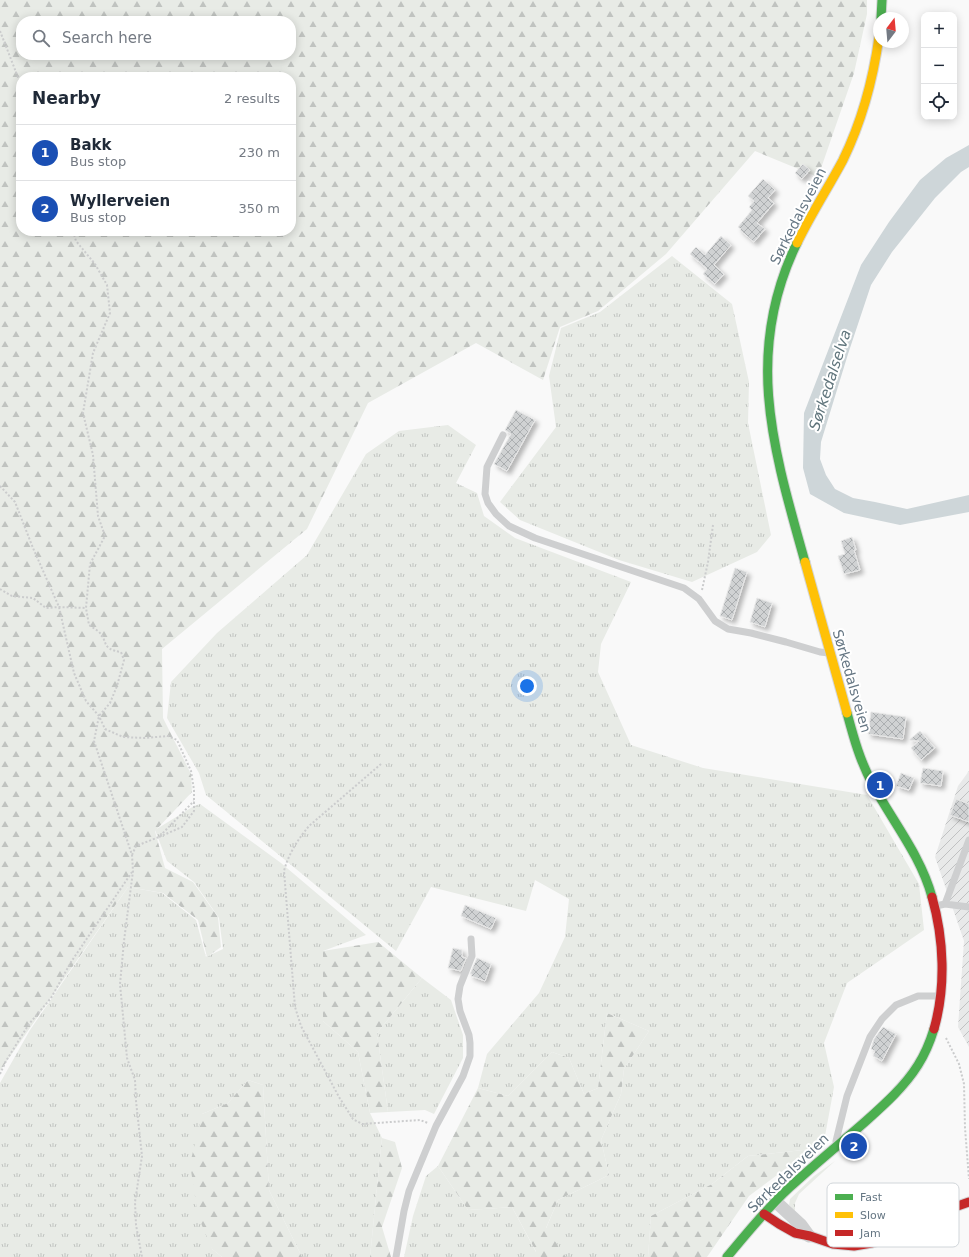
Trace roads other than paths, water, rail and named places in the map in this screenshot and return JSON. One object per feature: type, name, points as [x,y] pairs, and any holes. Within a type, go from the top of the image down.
[{"type":"street","points":[[881,12],[882,0]]},
{"type":"street","name":"Sørkedalsveien","points":[[727,1257],[775,1201],[881,1107],[913,1073],[922,1060],[931,1037],[940,996],[943,958],[940,930],[940,906],[914,853],[876,792],[860,759],[786,495],[774,442],[768,395],[767,352],[770,325],[780,285],[796,245],[852,139],[869,91],[878,48]]},
{"type":"street","points":[[775,1201],[801,1225],[809,1236]]},
{"type":"street","points":[[959,1206],[969,1202]]},
{"type":"street","points":[[764,1214],[784,1228],[827,1243]]},
{"type":"lane","points":[[503,435],[487,467],[485,494],[488,503],[496,514],[509,526],[535,538],[684,588],[699,599],[715,621],[728,628],[820,652],[830,653]]},
{"type":"lane","points":[[969,840],[966,857],[940,906],[969,907]]},
{"type":"lane","points":[[396,1257],[402,1217],[409,1191],[436,1126],[463,1076],[470,1056],[469,1035],[460,1011],[458,999],[460,986],[472,956],[471,939]]},
{"type":"lane","points":[[834,1148],[847,1096],[870,1037],[882,1019],[896,1005],[918,996],[940,996]]},
{"type":"water","name":"Sørkedalselva","points":[[969,145],[969,167],[961,172],[935,198],[892,252],[871,285],[821,442],[820,459],[826,475],[835,489],[853,498],[907,509],[969,495],[969,512],[900,525],[844,513],[810,494],[803,468],[804,413],[861,265],[889,222],[920,180],[946,158]]},
{"type":"place","name":"Bakk","points":[[880,785]]},
{"type":"place","name":"Wyllerveien","points":[[854,1146]]}]
